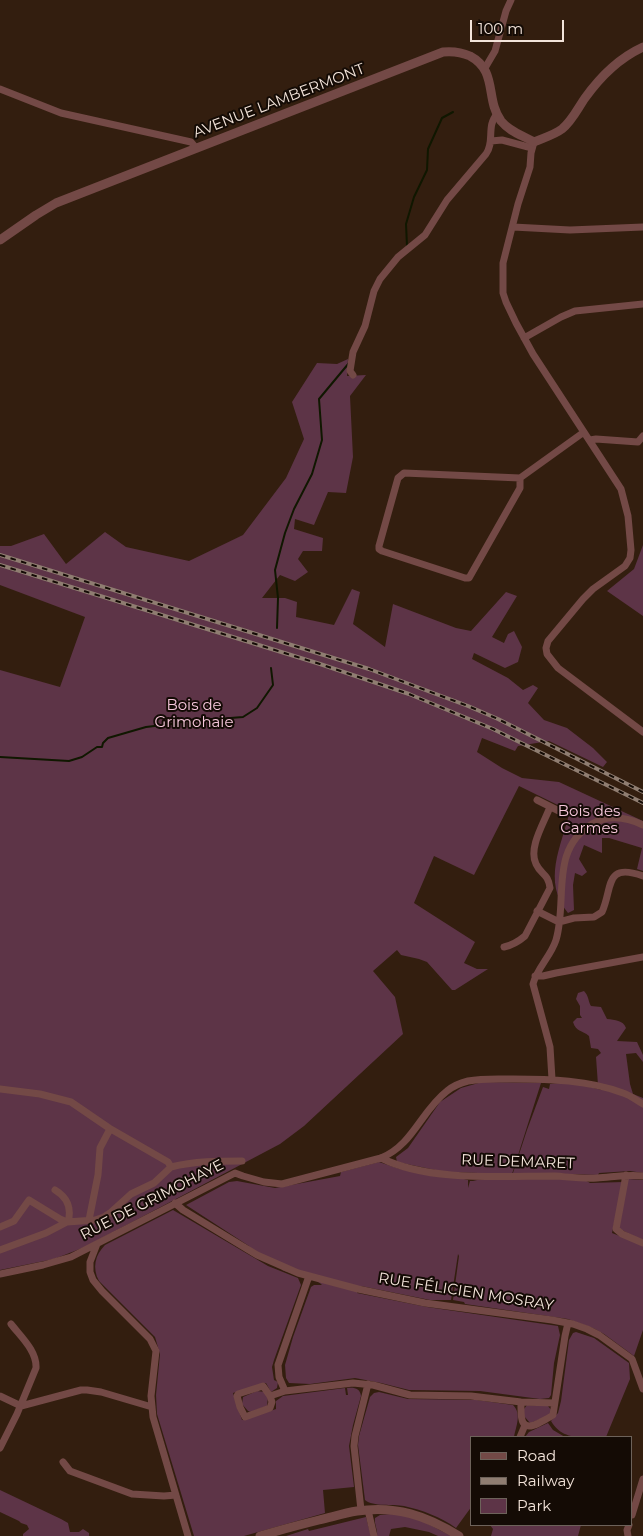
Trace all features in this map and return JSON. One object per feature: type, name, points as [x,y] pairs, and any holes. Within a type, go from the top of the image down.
[{"type":"street","points":[[511,0],[495,51],[485,68],[501,120],[533,145]]},
{"type":"street","points":[[491,141],[502,140],[533,145],[555,133],[564,127],[592,88],[606,73],[629,55],[643,47]]},
{"type":"street","name":"AVENUE LAMBERMONT","points":[[0,240],[56,203],[443,52],[455,51],[466,54],[485,68]]},
{"type":"street","points":[[0,89],[61,113],[191,142],[196,148]]},
{"type":"street","points":[[353,376],[350,372],[353,352],[365,326],[374,291],[380,279],[398,257],[425,235],[447,200],[488,151],[491,141],[490,127],[498,114]]},
{"type":"street","points":[[533,145],[530,167],[503,263],[502,287],[506,302],[524,338],[621,489],[628,516],[631,550],[630,558],[624,566],[593,589],[553,635],[546,648],[547,654],[558,668],[643,732]]},
{"type":"street","points":[[512,227],[570,230],[643,227]]},
{"type":"street","points":[[524,338],[575,311],[643,304]]},
{"type":"street","points":[[520,478],[520,488],[469,578],[380,549],[379,546],[398,478],[404,473],[520,478],[584,432]]},
{"type":"street","points":[[590,440],[638,442],[643,436]]},
{"type":"street","points":[[538,800],[561,812]]},
{"type":"street","points":[[504,946],[519,941],[524,936],[550,888],[549,880],[539,869],[533,855],[534,846],[550,807]]},
{"type":"street","points":[[552,1079],[552,1054],[533,987],[535,976],[556,939],[566,857],[570,846],[578,836],[585,828],[595,822],[616,817],[625,818],[643,825]]},
{"type":"street","points":[[537,911],[559,922],[574,918],[594,917],[601,914],[604,908],[612,878],[617,874],[627,872],[643,876]]},
{"type":"street","points":[[535,976],[643,957]]},
{"type":"street","name":"RUE DE GRIMOHAYE","points":[[0,1274],[43,1265],[80,1253],[235,1172],[264,1182],[282,1184],[390,1155],[404,1144],[439,1098],[448,1090],[467,1081],[482,1079],[552,1079],[621,1092],[643,1104]]},
{"type":"street","points":[[0,1089],[40,1094],[72,1102],[110,1129],[168,1162],[172,1167]]},
{"type":"street","points":[[89,1220],[94,1202],[100,1148],[110,1129]]},
{"type":"street","points":[[390,1155],[393,1164]]},
{"type":"street","name":"RUE DEMARET","points":[[381,1158],[393,1164],[422,1170],[475,1176],[600,1178],[643,1176]]},
{"type":"street","points":[[0,1250],[46,1233],[68,1222],[104,1217],[128,1196],[154,1183],[172,1167],[185,1163],[206,1161],[242,1161]]},
{"type":"street","points":[[626,1176],[616,1229],[619,1233],[643,1243]]},
{"type":"street","points":[[54,1190],[62,1196],[68,1206],[70,1215],[68,1222]]},
{"type":"street","points":[[0,1228],[14,1221],[29,1200],[68,1222]]},
{"type":"street","name":"RUE FÉLICIEN MOSRAY","points":[[175,1203],[183,1210],[257,1255],[288,1270],[358,1289],[425,1303],[552,1320],[580,1326],[598,1335],[632,1359],[643,1389]]},
{"type":"street","points":[[97,1244],[90,1262],[90,1272],[97,1286],[150,1340],[156,1351],[151,1396],[153,1417],[188,1536]]},
{"type":"street","points":[[80,1253],[90,1262]]},
{"type":"street","points":[[284,1391],[279,1377],[278,1365],[309,1276]]},
{"type":"street","points":[[524,1425],[530,1426],[551,1417],[554,1412],[568,1323]]},
{"type":"street","points":[[0,1448],[21,1406],[36,1368],[36,1361],[32,1352],[11,1324]]},
{"type":"street","points":[[270,1396],[284,1391],[353,1383],[368,1384],[410,1395],[471,1396],[521,1402],[554,1403]]},
{"type":"street","points":[[368,1384],[354,1446],[365,1510],[374,1536]]},
{"type":"street","points":[[263,1386],[270,1396],[272,1402],[269,1409],[245,1417],[237,1396],[238,1394],[263,1386]]},
{"type":"street","points":[[0,1396],[21,1406],[87,1390],[101,1392],[152,1407]]},
{"type":"street","points":[[520,1436],[524,1425],[521,1402]]},
{"type":"street","points":[[63,1462],[70,1471],[132,1494],[164,1496],[176,1494]]},
{"type":"street","points":[[633,1512],[643,1479]]},
{"type":"street","points":[[260,1536],[305,1523],[365,1510],[395,1510],[411,1513],[441,1525],[459,1536]]},
{"type":"green space","name":"Bois de Grimohaie","points":[[348,359],[347,376],[366,375],[350,396],[353,457],[346,493],[328,492],[314,525],[295,519],[294,529],[323,538],[322,551],[303,551],[298,559],[308,572],[295,581],[280,575],[262,598],[285,598],[297,602],[296,617],[334,625],[352,589],[360,592],[353,624],[385,647],[393,604],[456,628],[471,631],[506,592],[517,596],[492,637],[504,643],[508,634],[514,631],[522,647],[518,662],[505,668],[474,653],[472,659],[508,678],[523,690],[533,685],[538,688],[528,703],[544,720],[567,728],[593,748],[607,762],[603,767],[549,741],[518,746],[515,751],[482,738],[477,752],[522,778],[559,782],[643,821],[643,871],[637,869],[642,848],[609,838],[602,838],[602,853],[584,845],[579,859],[587,872],[582,876],[575,873],[573,885],[574,910],[568,913],[560,901],[556,889],[555,876],[559,851],[570,811],[519,786],[474,875],[434,856],[414,903],[475,942],[464,963],[477,969],[488,969],[455,990],[452,990],[427,962],[401,955],[397,950],[373,971],[395,997],[403,1034],[304,1126],[280,1144],[85,1247],[54,1259],[0,1270],[0,670],[60,687],[85,617],[0,585],[0,546],[11,546],[44,534],[66,564],[105,532],[126,547],[189,561],[243,535],[286,478],[304,439],[292,402],[317,363],[337,364]]},
{"type":"green space","points":[[643,545],[643,616],[607,591],[634,569]]},
{"type":"green space","points":[[584,991],[591,1006],[601,1007],[607,1019],[618,1021],[625,1025],[626,1028],[617,1041],[637,1042],[643,1055],[643,1062],[636,1053],[626,1054],[633,1094],[643,1098],[643,1173],[630,1171],[599,1173],[598,1175],[535,1173],[585,1180],[590,1183],[623,1182],[612,1233],[643,1245],[643,1330],[634,1356],[604,1334],[568,1319],[465,1304],[464,1302],[453,1300],[458,1254],[451,1300],[430,1300],[361,1286],[357,1293],[427,1307],[558,1326],[560,1335],[549,1398],[540,1399],[480,1391],[409,1390],[355,1378],[310,1384],[289,1383],[286,1378],[285,1365],[293,1337],[311,1287],[322,1285],[314,1280],[282,1270],[280,1264],[250,1249],[249,1246],[186,1205],[229,1182],[237,1181],[275,1188],[340,1176],[341,1172],[379,1162],[400,1169],[468,1180],[468,1188],[470,1181],[512,1176],[543,1087],[549,1089],[550,1084],[569,1082],[602,1090],[598,1085],[596,1057],[601,1053],[598,1049],[591,1048],[589,1036],[578,1029],[573,1022],[577,1018],[582,1018],[580,1006],[576,999],[578,993]]},
{"type":"green space","points":[[482,1082],[541,1083],[512,1174],[445,1172],[397,1162],[396,1157],[408,1148],[440,1102],[461,1088]]},
{"type":"green space","points":[[628,1179],[643,1180],[643,1241],[619,1227]]},
{"type":"green space","points":[[173,1210],[268,1266],[298,1278],[301,1285],[272,1367],[274,1380],[278,1382],[277,1388],[271,1392],[266,1383],[233,1393],[242,1420],[276,1409],[276,1401],[283,1396],[345,1388],[346,1395],[348,1395],[347,1388],[354,1388],[359,1391],[361,1396],[349,1446],[354,1487],[323,1490],[325,1513],[244,1536],[194,1536],[157,1414],[156,1395],[160,1354],[155,1337],[99,1281],[95,1267],[97,1257],[105,1245]]},
{"type":"green space","points":[[576,1332],[594,1338],[629,1363],[630,1379],[606,1436],[568,1435],[556,1428],[551,1421],[558,1413],[561,1401],[569,1340],[573,1333]]},
{"type":"green space","points":[[257,1391],[265,1392],[268,1397],[267,1406],[251,1412],[248,1411],[242,1404],[243,1397]]},
{"type":"green space","points":[[379,1392],[408,1399],[477,1400],[513,1405],[516,1409],[518,1420],[514,1436],[470,1436],[470,1509],[456,1528],[438,1517],[418,1510],[404,1506],[373,1504],[365,1500],[358,1445],[370,1397],[374,1393]]},
{"type":"green space","points":[[527,1405],[548,1406],[552,1411],[549,1416],[530,1423],[524,1416],[524,1409]]},
{"type":"green space","points":[[548,1423],[553,1430],[563,1436],[526,1436],[529,1432]]},
{"type":"green space","points":[[0,1490],[68,1523],[70,1532],[79,1532],[83,1529],[89,1533],[89,1536],[23,1536],[29,1529],[27,1525],[0,1512]]},
{"type":"green space","points":[[391,1514],[415,1517],[451,1536],[438,1536],[405,1527],[391,1529],[389,1536],[377,1536],[375,1518],[380,1515]]},
{"type":"green space","points":[[366,1517],[371,1536],[286,1536],[308,1529],[309,1531]]},
{"type":"green space","points":[[491,1526],[581,1526],[578,1536],[491,1536],[493,1529]]},
{"type":"waterway","points":[[407,246],[406,224],[414,197],[427,170],[428,149],[442,118],[453,112]]},
{"type":"waterway","points":[[277,628],[278,598],[275,570],[285,533],[294,509],[312,474],[322,440],[319,399],[349,363]]},
{"type":"waterway","points":[[0,757],[69,761],[82,757],[97,747],[102,747],[108,738],[146,727],[196,719],[243,717],[257,708],[273,685],[271,668]]},
{"type":"railway","points":[[0,555],[369,669],[498,719],[643,792]]},
{"type":"railway","points":[[0,565],[320,664],[409,694],[493,729],[643,803]]},
{"type":"park label","name":"Bois des Carmes","points":[[589,820]]}]
